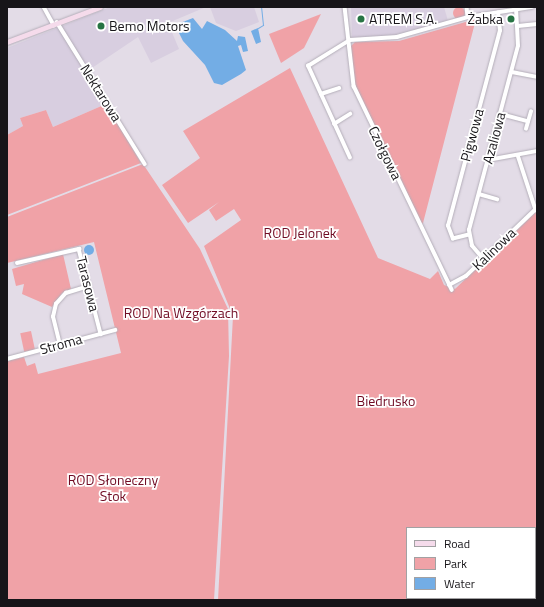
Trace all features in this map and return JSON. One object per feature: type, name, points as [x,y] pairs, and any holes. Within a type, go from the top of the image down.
[{"type":"main road","points":[[7,42],[99,7]]},
{"type":"street","name":"Nektarowa","points":[[44,7],[145,164]]},
{"type":"street","name":"Czołgowa","points":[[345,7],[350,40],[354,86],[452,290]]},
{"type":"street","points":[[467,7],[468,16]]},
{"type":"street","points":[[350,158],[320,94],[309,65],[350,40],[401,36],[468,16],[516,11],[532,7]]},
{"type":"street","name":"Azaliowa","points":[[469,235],[518,46],[516,11]]},
{"type":"street","name":"Pigwowa","points":[[469,235],[453,239],[448,226],[500,31],[498,13]]},
{"type":"street","points":[[518,26],[537,24]]},
{"type":"street","points":[[512,72],[537,77]]},
{"type":"street","points":[[320,94],[338,88]]},
{"type":"street","points":[[526,129],[530,112]]},
{"type":"street","points":[[334,124],[350,114]]},
{"type":"street","points":[[500,114],[528,121]]},
{"type":"street","points":[[488,160],[537,151]]},
{"type":"street","points":[[518,155],[536,209]]},
{"type":"street","points":[[479,194],[497,199]]},
{"type":"street","name":"Kalinowa","points":[[449,285],[463,278],[536,209]]},
{"type":"street","points":[[469,235],[472,246],[483,259]]},
{"type":"street","name":"Tarasowa","points":[[17,263],[78,248],[101,334]]},
{"type":"street","points":[[60,345],[53,317],[56,304],[66,293],[89,286]]},
{"type":"street","name":"Stroma","points":[[7,359],[116,330]]},
{"type":"shaded area","points":[[110,7],[206,7],[168,23],[179,49],[151,63],[138,37],[86,72],[106,104],[53,127],[46,110],[20,118],[23,126],[7,135],[7,48]]},
{"type":"shaded area","points":[[210,7],[254,7],[259,22],[236,31],[216,23]]},
{"type":"shaded area","points":[[351,7],[444,7],[448,21],[400,35],[352,39]]},
{"type":"green space","points":[[457,7],[461,7],[465,13],[461,19],[457,19],[453,15],[453,11]]},
{"type":"green space","points":[[321,14],[304,48],[281,63],[269,34]]},
{"type":"green space","points":[[476,19],[423,223],[420,224],[355,86],[350,47],[355,42],[399,41]]},
{"type":"green space","name":"Biedrusko","points":[[290,68],[378,258],[430,279],[438,271],[444,285],[455,289],[537,211],[537,600],[218,600],[233,316],[204,246],[241,220],[234,209],[216,221],[209,210],[219,202],[188,223],[162,185],[200,158],[183,131]]},
{"type":"green space","points":[[106,104],[141,163],[7,215],[7,135],[23,126],[20,118],[46,110],[53,127]]},
{"type":"green space","name":"ROD Słoneczny Stok","points":[[143,164],[200,249],[228,309],[229,356],[214,600],[7,600],[7,361],[24,357],[27,366],[35,363],[38,374],[121,353],[94,242],[7,263],[7,217]]},
{"type":"green space","points":[[63,254],[71,289],[62,293],[52,307],[22,294],[24,284],[16,286],[12,269]]},
{"type":"green space","points":[[31,331],[35,350],[24,352],[20,333]]},
{"type":"water","points":[[193,18],[202,29],[207,21],[225,30],[237,41],[238,36],[245,37],[248,51],[243,52],[241,45],[238,46],[246,70],[222,85],[214,83],[205,65],[183,41],[175,25]]},
{"type":"water","points":[[258,28],[261,42],[256,44],[251,31]]},
{"type":"water","points":[[89,245],[94,250],[89,255],[84,250]]},
{"type":"waterway","points":[[258,28],[263,25],[261,7]]},
{"type":"place","name":"ATREM S.A.","points":[[361,19]]},
{"type":"place","name":"Żabka","points":[[511,19]]},
{"type":"place","name":"Bemo Motors","points":[[101,26]]},
{"type":"park label","name":"ROD Jelonek","points":[[300,233]]},
{"type":"park label","name":"ROD Na Wzgórzach","points":[[181,313]]}]
